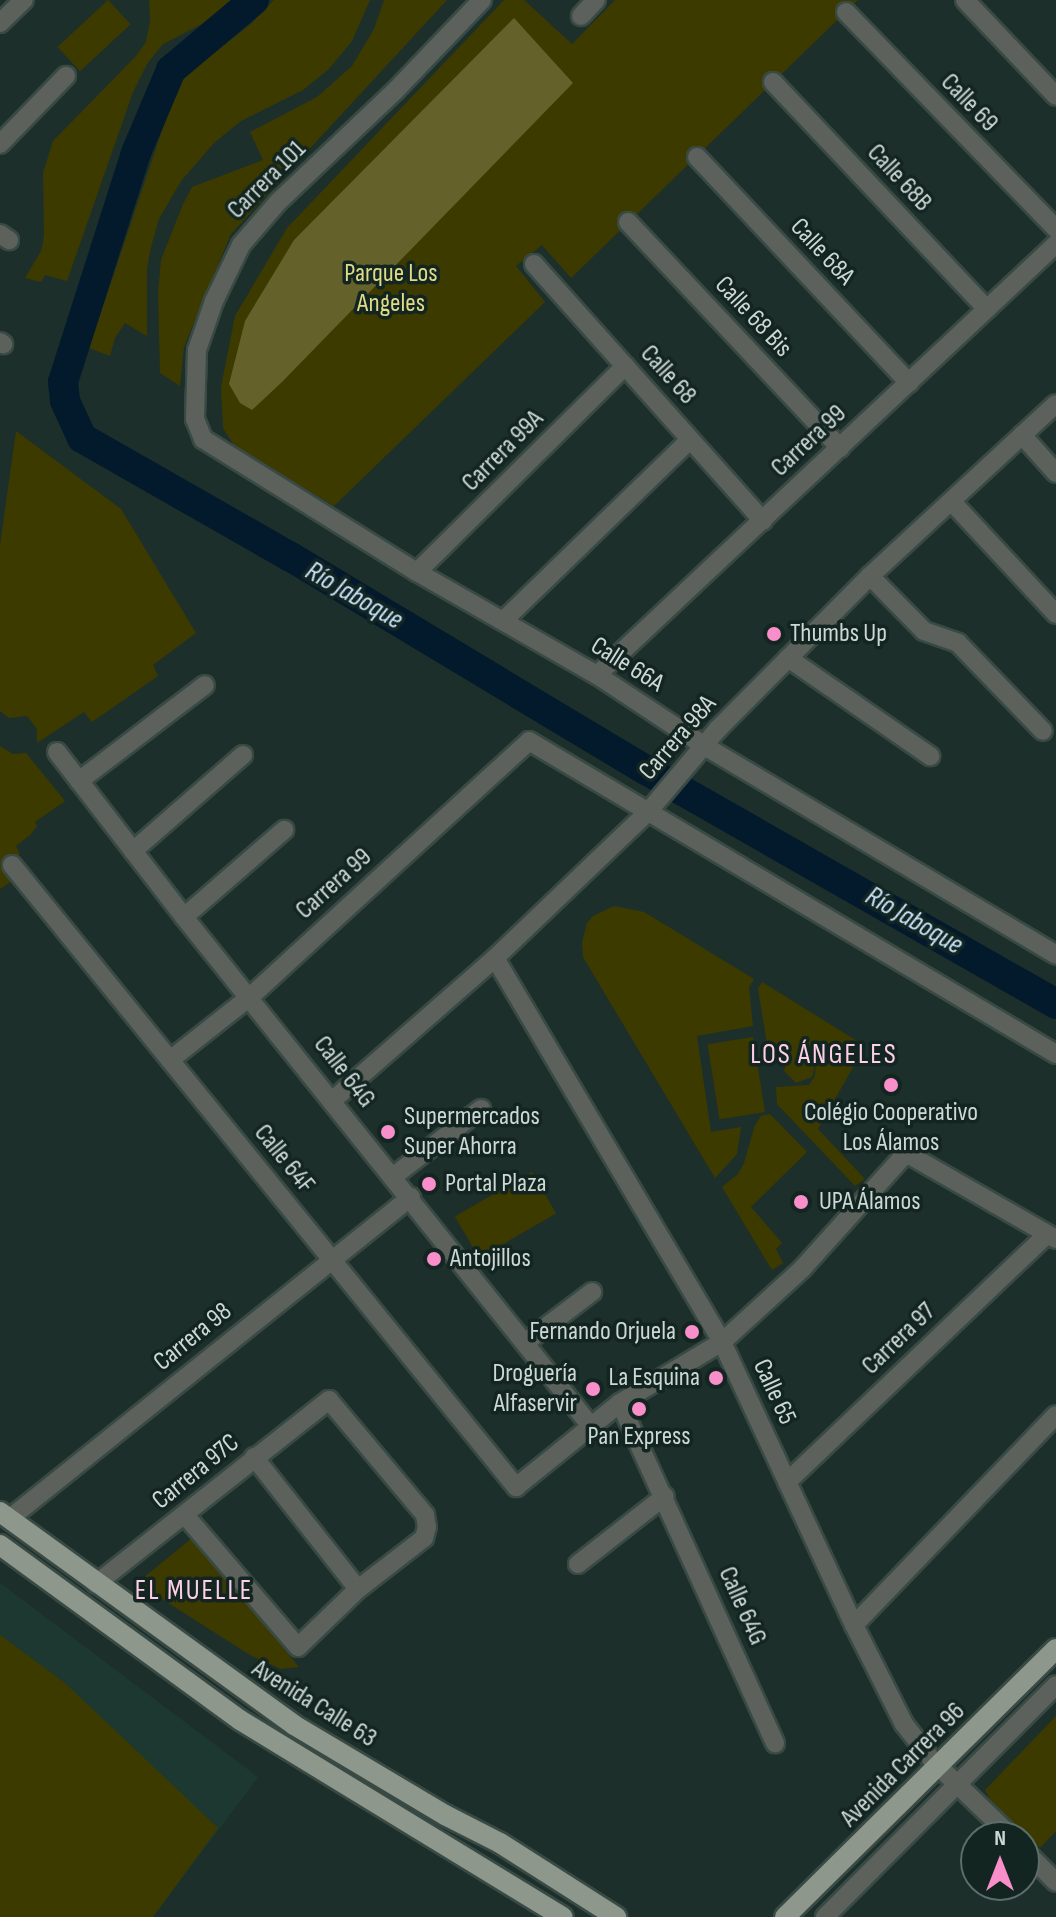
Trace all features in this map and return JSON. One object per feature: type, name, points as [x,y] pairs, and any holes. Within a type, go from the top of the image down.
[{"type":"main road","name":"Avenida Calle 63","points":[[5,1515],[294,1725],[608,1911],[628,1917]]},
{"type":"main road","name":"Avenida Calle 63","points":[[0,1545],[250,1727],[563,1917]]},
{"type":"main road","name":"Avenida Carrera 96","points":[[785,1916],[1056,1649]]},
{"type":"street","points":[[0,23],[24,0]]},
{"type":"street","name":"Carrera 101","points":[[210,446],[195,419],[197,350],[214,301],[241,245],[278,202],[376,110],[482,0]]},
{"type":"street","points":[[581,16],[596,0]]},
{"type":"street","points":[[965,0],[1056,96]]},
{"type":"street","name":"Calle 69","points":[[846,12],[1056,229]]},
{"type":"street","points":[[3,133],[66,76]]},
{"type":"street","name":"Calle 68B","points":[[773,82],[987,309]]},
{"type":"street","name":"Calle 68A","points":[[697,157],[909,383]]},
{"type":"street","name":"Calle 68 Bis","points":[[628,222],[840,448]]},
{"type":"street","name":"Carrera 99","points":[[597,675],[1056,244]]},
{"type":"street","name":"Calle 68","points":[[534,264],[763,521]]},
{"type":"street","name":"Carrera 99A","points":[[417,572],[625,366]]},
{"type":"street","name":"Carrera 98A","points":[[333,1100],[495,958],[648,812],[700,749],[870,576],[1056,404]]},
{"type":"street","points":[[1022,435],[1056,473]]},
{"type":"street","points":[[503,621],[690,440]]},
{"type":"street","name":"Calle 66A","points":[[210,446],[417,572],[597,675],[700,749],[1056,955]]},
{"type":"street","points":[[952,502],[1056,614]]},
{"type":"street","points":[[870,576],[924,631],[958,643],[1043,731]]},
{"type":"street","points":[[788,658],[930,756]]},
{"type":"street","points":[[79,781],[205,685]]},
{"type":"street","name":"Carrera 99","points":[[170,1060],[251,996],[529,741],[648,812]]},
{"type":"street","name":"Calle 64G","points":[[57,752],[184,917],[251,996],[590,1425]]},
{"type":"street","points":[[133,851],[243,755]]},
{"type":"street","points":[[648,812],[1056,1054]]},
{"type":"street","points":[[184,917],[284,830]]},
{"type":"street","name":"Calle 64F","points":[[12,865],[516,1487],[590,1425]]},
{"type":"street","name":"Calle 65","points":[[495,958],[722,1342],[854,1625],[904,1724],[940,1766],[995,1821]]},
{"type":"street","points":[[394,1176],[481,1109]]},
{"type":"street","points":[[590,1425],[620,1403],[722,1342],[802,1269],[906,1153],[1052,1236]]},
{"type":"street","name":"Carrera 98","points":[[5,1515],[411,1197]]},
{"type":"street","name":"Carrera 97","points":[[787,1482],[1052,1236]]},
{"type":"street","points":[[526,1342],[592,1292]]},
{"type":"street","name":"Carrera 97C","points":[[96,1584],[329,1400],[425,1515],[424,1538],[358,1589]]},
{"type":"street","name":"Calle 64G","points":[[620,1403],[775,1743]]},
{"type":"street","points":[[854,1625],[1056,1415]]},
{"type":"street","points":[[185,1515],[298,1647],[358,1589],[254,1457]]},
{"type":"street","points":[[578,1564],[665,1496]]},
{"type":"street","name":"Avenida Carrera 96","points":[[825,1917],[1056,1685]]},
{"type":"street","points":[[1040,1866],[1056,1882]]},
{"type":"shaded area","points":[[514,18],[573,83],[283,381],[252,410],[240,403],[229,384],[245,321],[294,240]]},
{"type":"shaded area","points":[[0,1583],[258,1777],[153,1917],[0,1917]]},
{"type":"green space","points":[[108,0],[131,24],[80,71],[58,47]]},
{"type":"green space","points":[[149,0],[233,0],[202,24],[163,44],[147,64],[133,92],[67,281],[45,275],[41,282],[25,278],[41,251],[44,236],[43,173],[53,141],[146,42],[150,21]]},
{"type":"green space","points":[[240,0],[259,0],[185,63],[165,94],[76,346],[67,343],[110,203],[163,64]]},
{"type":"green space","points":[[274,0],[370,0],[352,41],[329,69],[303,90],[241,121],[215,142],[181,181],[159,219],[151,247],[147,268],[147,336],[125,323],[115,338],[110,356],[89,348],[177,86],[182,78],[251,24]]},
{"type":"green space","points":[[384,0],[447,0],[231,234],[184,347],[180,386],[160,373],[158,293],[161,260],[183,204],[192,187],[263,160],[250,132],[317,97],[352,66],[374,29]]},
{"type":"green space","name":"Parque Los Angeles","points":[[504,0],[524,0],[572,44],[615,0],[858,0],[571,278],[542,245],[516,266],[545,302],[334,506],[235,447],[223,428],[221,387],[235,316],[287,228]]},
{"type":"green space","points":[[16,431],[121,509],[196,633],[153,665],[158,676],[92,722],[84,712],[37,743],[37,729],[27,716],[9,718],[0,711],[0,545]]},
{"type":"green space","points":[[0,746],[13,754],[26,753],[65,801],[35,822],[37,826],[30,835],[16,846],[20,854],[2,869],[12,881],[0,889]]},
{"type":"green space","points":[[614,906],[644,912],[754,979],[749,987],[753,1026],[697,1036],[711,1132],[741,1127],[737,1154],[715,1178],[583,957],[582,942],[587,923],[593,916]]},
{"type":"green space","points":[[762,982],[865,1046],[818,1129],[865,1179],[855,1186],[777,1104],[776,1087],[809,1085],[815,1076],[816,1062],[812,1077],[796,1083],[784,1071],[787,1057],[777,1060],[769,1056],[758,989]]},
{"type":"green space","points":[[753,1037],[765,1112],[719,1119],[708,1044]]},
{"type":"green space","points":[[770,1114],[807,1152],[751,1207],[782,1243],[776,1249],[783,1263],[772,1270],[722,1187],[738,1174],[744,1163],[755,1125],[761,1116]]},
{"type":"green space","points":[[532,1172],[556,1214],[479,1258],[455,1216]]},
{"type":"green space","points":[[192,1538],[299,1667],[281,1669],[250,1655],[137,1583]]},
{"type":"green space","points":[[0,1635],[65,1683],[218,1828],[153,1917],[0,1917]]},
{"type":"green space","points":[[1056,1716],[1056,1831],[1040,1848],[1040,1821],[1011,1821],[992,1804],[985,1790]]},
{"type":"waterway","name":"Río Jaboque","points":[[254,0],[171,70],[136,153],[63,382],[65,401],[82,438],[291,557],[646,770],[1056,1004]]},
{"type":"place","name":"Thumbs Up","points":[[774,634]]},
{"type":"place","name":"Colégio Cooperativo Los Álamos","points":[[891,1085]]},
{"type":"place","name":"Supermercados Super Ahorra","points":[[388,1132]]},
{"type":"place","name":"Portal Plaza","points":[[429,1184]]},
{"type":"place","name":"UPA Álamos","points":[[801,1202]]},
{"type":"place","name":"Antojillos","points":[[434,1259]]},
{"type":"place","name":"Fernando Orjuela","points":[[692,1332]]},
{"type":"place","name":"La Esquina","points":[[716,1378]]},
{"type":"place","name":"Droguería Alfaservir","points":[[593,1389]]},
{"type":"place","name":"Pan Express","points":[[639,1409]]},
{"type":"district","name":"LOS ÁNGELES","points":[[824,1055]]},
{"type":"district","name":"EL MUELLE","points":[[194,1591]]}]
